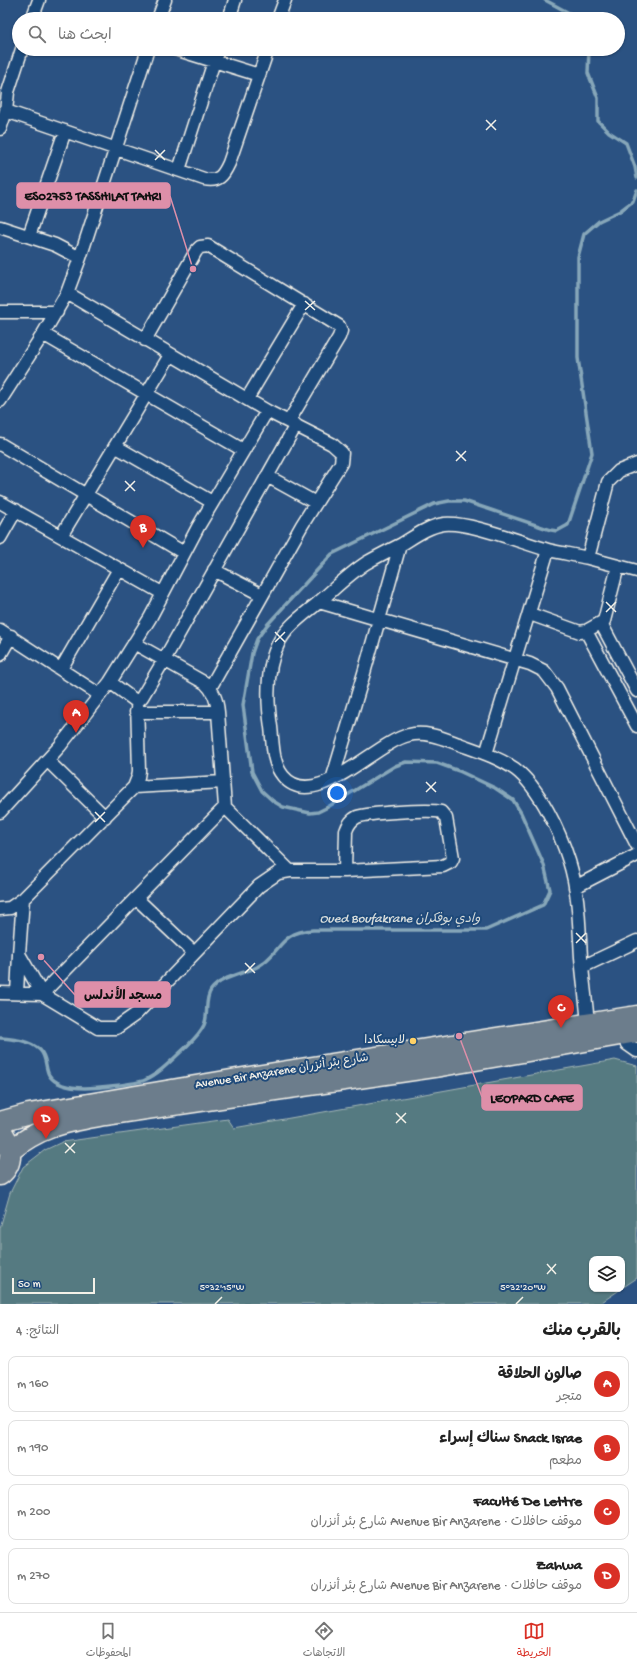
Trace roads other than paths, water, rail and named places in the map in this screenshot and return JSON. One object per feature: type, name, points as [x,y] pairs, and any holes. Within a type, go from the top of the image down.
[{"type":"main road","name":"Avenue Bir Anzarene شارع بئر أنزران","points":[[0,1122],[29,1114],[243,1078],[637,1016]]},
{"type":"main road","name":"Avenue Bir Anzarene شارع بئر أنزران","points":[[10,1151],[38,1132],[58,1124],[98,1116],[441,1066],[630,1034]]},
{"type":"main road","points":[[0,1130],[9,1143],[10,1151],[7,1167],[0,1175]]},
{"type":"street","points":[[35,12],[39,0]]},
{"type":"street","points":[[161,12],[165,0]]},
{"type":"street","points":[[231,12],[235,0]]},
{"type":"street","points":[[281,12],[285,0]]},
{"type":"street","points":[[1,125],[6,110],[8,92],[20,56]]},
{"type":"street","points":[[0,396],[43,334],[67,293],[80,258],[146,56]]},
{"type":"street","points":[[198,56],[259,75]]},
{"type":"street","points":[[179,170],[216,56]]},
{"type":"street","points":[[6,110],[212,181],[218,180],[222,177],[229,163],[266,56]]},
{"type":"street","points":[[29,236],[65,131]]},
{"type":"street","points":[[0,227],[55,245],[80,258]]},
{"type":"street","points":[[1,908],[10,908],[23,899],[134,787],[139,771],[136,707],[267,476],[292,423],[341,331],[336,324],[304,304],[214,250],[204,246],[196,251],[145,340]]},
{"type":"street","points":[[67,293],[267,411],[332,444],[342,454],[341,464],[316,503],[262,595],[210,688]]},
{"type":"street","points":[[247,399],[304,304]]},
{"type":"street","points":[[0,312],[57,312]]},
{"type":"street","points":[[43,334],[243,450]]},
{"type":"street","points":[[61,536],[170,355]]},
{"type":"street","points":[[0,812],[47,760],[110,682],[134,643],[212,502],[267,411]]},
{"type":"street","points":[[0,444],[184,553]]},
{"type":"street","points":[[115,446],[212,502]]},
{"type":"street","points":[[588,558],[608,482],[619,471],[637,464]]},
{"type":"street","points":[[267,476],[316,503]]},
{"type":"street","points":[[0,502],[162,593]]},
{"type":"street","points":[[0,538],[16,510]]},
{"type":"street","points":[[588,1024],[575,887],[569,860],[557,833],[532,787],[512,768],[486,754],[430,735],[408,735],[388,742],[321,786],[304,788],[295,786],[282,775],[274,755],[268,704],[271,667],[277,644],[286,631],[366,563],[420,533],[447,524],[467,526],[548,550],[588,558],[637,571]]},
{"type":"street","points":[[332,780],[380,620],[400,545]]},
{"type":"street","points":[[486,754],[530,614],[548,550]]},
{"type":"street","points":[[530,614],[577,631],[586,631],[601,623],[607,616],[618,566]]},
{"type":"street","points":[[61,669],[119,569]]},
{"type":"street","points":[[214,570],[262,595]]},
{"type":"street","points":[[319,602],[530,664],[544,671],[557,688],[637,845]]},
{"type":"street","points":[[601,623],[637,691]]},
{"type":"street","points":[[0,630],[100,695]]},
{"type":"street","points":[[586,631],[637,726]]},
{"type":"street","points":[[0,655],[11,636]]},
{"type":"street","points":[[134,643],[210,688],[216,699],[218,712],[225,807],[290,871]]},
{"type":"street","points":[[110,682],[136,707],[218,712]]},
{"type":"street","points":[[47,760],[105,817]]},
{"type":"street","points":[[134,787],[223,782]]},
{"type":"street","points":[[0,993],[42,994],[225,807]]},
{"type":"street","points":[[19,954],[42,994],[98,1028],[116,1028],[136,1014],[259,886],[278,873],[290,871],[345,871],[447,865],[451,862],[453,854],[446,818],[441,812],[429,810],[365,816],[354,819],[346,831],[345,871]]},
{"type":"street","points":[[575,887],[637,854]]},
{"type":"street","points":[[136,898],[194,953]]},
{"type":"street","points":[[17,993],[23,899]]},
{"type":"street","points":[[582,966],[637,941]]},
{"type":"street","points":[[630,1034],[626,1044],[637,1051]]},
{"type":"waterway","name":"Oued Boufakrane وادي بوفكران","points":[[545,0],[567,12]]},
{"type":"waterway","name":"Oued Boufakrane وادي بوفكران","points":[[589,56],[588,73],[598,98],[598,121],[609,132],[626,143],[635,167],[637,178]]},
{"type":"waterway","name":"Oued Boufakrane وادي بوفكران","points":[[0,1038],[21,1041],[36,1047],[44,1056],[49,1075],[56,1082],[65,1086],[90,1088],[133,1083],[145,1080],[161,1070],[171,1062],[198,1034],[205,1021],[209,994],[215,986],[226,979],[257,967],[271,956],[286,939],[293,935],[313,930],[486,930],[543,905],[550,890],[544,865],[521,813],[513,800],[495,788],[459,771],[437,763],[406,762],[395,766],[318,812],[310,813],[283,807],[273,801],[262,791],[252,772],[243,705],[252,653],[257,639],[267,625],[332,554],[434,504],[449,501],[464,501],[551,530],[557,531],[568,525],[592,453],[578,358],[578,257],[584,234],[599,221],[620,211],[633,201],[637,190]]},
{"type":"place","name":"ES02753 TASSHILAT TAHRI","points":[[193,269]]},
{"type":"place","name":"Snack Israe سناك إسراء","points":[[143,548]]},
{"type":"place","name":"صالون الحلاقة","points":[[76,733]]},
{"type":"place","name":"مسجد الأندلس","points":[[41,957]]},
{"type":"place","name":"Faculté De Lettre","points":[[561,1028]]},
{"type":"place","name":"LEOPARD CAFE","points":[[459,1036]]},
{"type":"place","name":"لابيسكادا","points":[[413,1041]]},
{"type":"place","name":"Zahwa","points":[[46,1139]]}]
